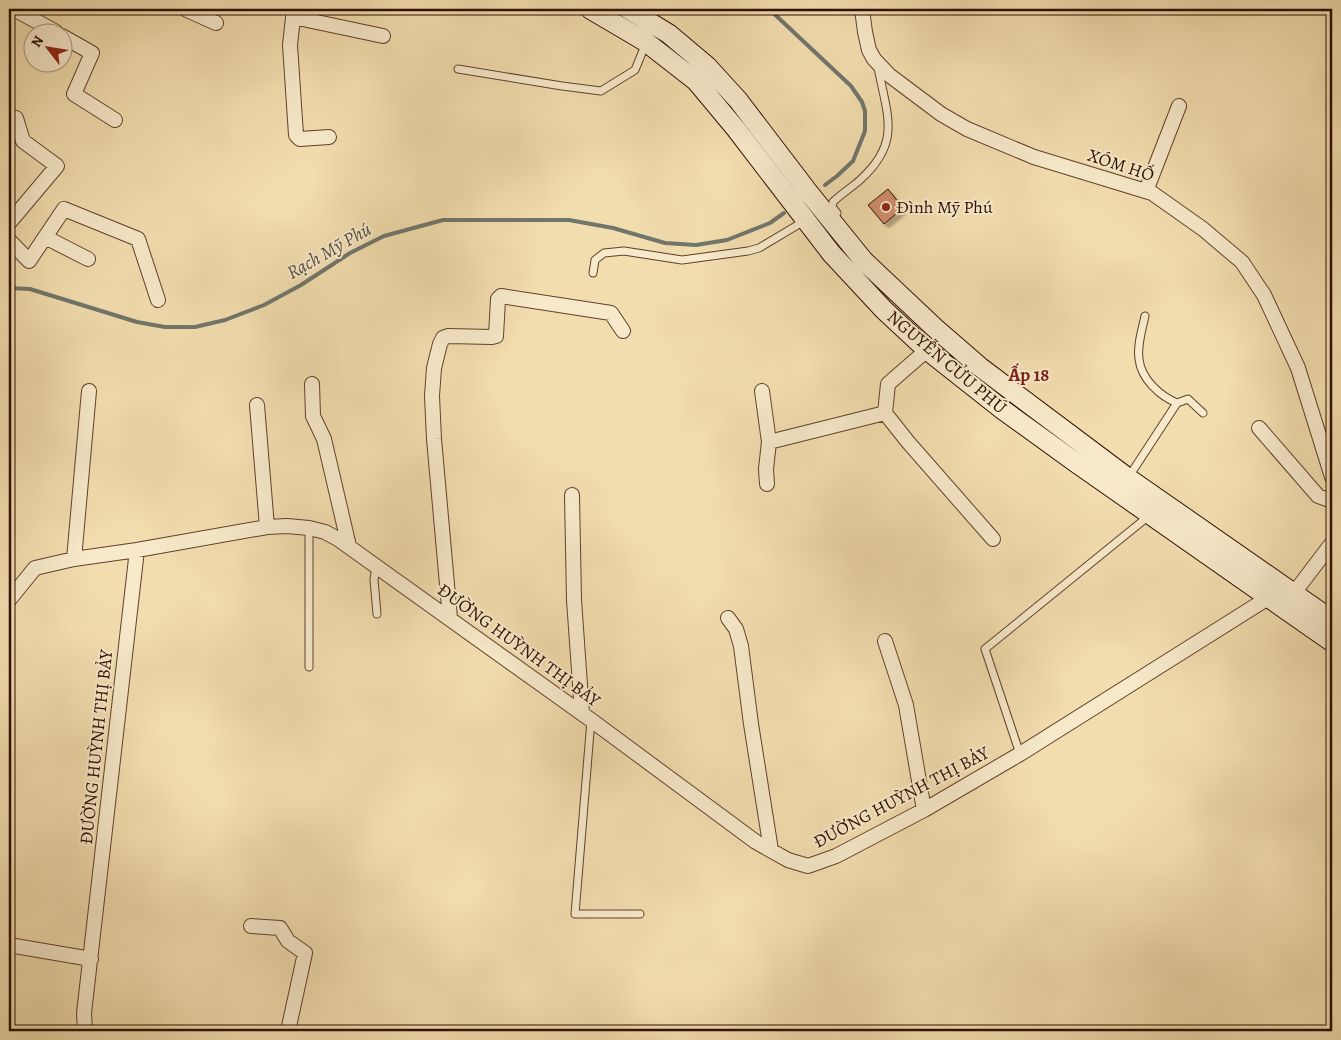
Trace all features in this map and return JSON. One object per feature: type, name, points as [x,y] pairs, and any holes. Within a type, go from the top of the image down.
[{"type":"main road","name":"NGUYỄN CỬU PHÚ","points":[[590,9],[646,42],[696,81],[736,129],[831,253],[884,310],[927,350],[1003,410],[1332,642]]},
{"type":"main road","name":"NGUYỄN CỬU PHÚ","points":[[628,9],[669,34],[707,66],[738,100],[809,193],[935,328],[980,367],[1128,478],[1332,620]]},
{"type":"main road","points":[[1268,598],[1294,593]]},
{"type":"street","points":[[14,9],[38,22]]},
{"type":"street","points":[[185,9],[216,23]]},
{"type":"street","name":"XÓM HỐ","points":[[862,9],[869,50],[877,63],[889,75],[940,114],[967,129],[1034,157],[1152,193],[1203,229],[1242,262],[1264,295],[1298,368],[1332,477]]},
{"type":"street","points":[[329,137],[304,140],[296,135],[290,45],[293,13],[383,36]]},
{"type":"street","points":[[72,42],[92,53],[74,94],[115,120]]},
{"type":"street","points":[[1146,191],[1179,106]]},
{"type":"street","points":[[9,223],[57,166],[23,141],[16,118]]},
{"type":"street","points":[[9,240],[30,261],[64,209],[138,239],[158,300]]},
{"type":"street","points":[[45,237],[88,259]]},
{"type":"street","points":[[450,618],[432,396],[434,368],[441,341],[448,336],[496,336],[498,299],[501,296],[611,313],[623,331]]},
{"type":"street","points":[[927,350],[888,385],[886,413],[908,442],[993,539]]},
{"type":"street","points":[[312,384],[313,416],[324,439],[349,546]]},
{"type":"street","points":[[74,559],[89,390]]},
{"type":"street","points":[[762,392],[769,442],[766,469],[767,484]]},
{"type":"street","points":[[257,405],[267,527]]},
{"type":"street","points":[[769,442],[886,413]]},
{"type":"street","points":[[1259,428],[1318,496],[1332,501]]},
{"type":"street","points":[[572,495],[574,600],[586,716]]},
{"type":"street","name":"ĐƯỜNG HUỲNH THỊ BẢY","points":[[84,1031],[84,1013],[137,550],[267,527],[309,528],[338,538],[586,716],[756,842],[788,860],[808,866],[836,856],[924,810],[1020,754],[1268,598]]},
{"type":"street","points":[[1294,593],[1332,543]]},
{"type":"street","points":[[9,600],[35,568],[74,559],[137,550]]},
{"type":"street","points":[[728,618],[736,629],[741,646],[771,850]]},
{"type":"street","points":[[885,641],[906,705],[924,810]]},
{"type":"street","points":[[251,926],[280,928],[288,941],[305,953],[288,1031]]},
{"type":"street","points":[[9,945],[90,959]]},
{"type":"lane","points":[[458,69],[601,91],[634,70],[646,42]]},
{"type":"lane","points":[[840,217],[832,207],[833,202],[863,177],[880,157],[887,142],[888,120],[877,63]]},
{"type":"lane","points":[[593,273],[595,260],[603,253],[624,251],[682,260],[748,251],[759,248],[806,220]]},
{"type":"lane","points":[[1145,316],[1139,345],[1139,361],[1144,376],[1155,389],[1177,403]]},
{"type":"lane","points":[[1128,478],[1177,403],[1188,399],[1203,413]]},
{"type":"lane","points":[[1020,754],[986,649],[1150,515]]},
{"type":"lane","points":[[309,528],[309,667]]},
{"type":"lane","points":[[376,566],[374,580],[377,614]]},
{"type":"lane","points":[[586,716],[575,914],[640,914]]},
{"type":"building","name":"Đình Mỹ Phú","points":[[888,189],[903,208],[884,224],[868,205]]},
{"type":"waterway","name":"Rạch Mỹ Phú","points":[[769,9],[851,86],[862,102],[865,111],[865,131],[853,161],[825,185]]},
{"type":"waterway","name":"Rạch Mỹ Phú","points":[[9,288],[30,289],[137,322],[165,327],[195,327],[225,320],[264,305],[301,285],[350,253],[384,236],[443,220],[569,220],[613,228],[665,243],[696,245],[727,240],[770,223],[784,213]]},
{"type":"place","name":"Đình Mỹ Phú","points":[[886,207]]},
{"type":"district","name":"Ấp 18","points":[[1029,375]]}]
